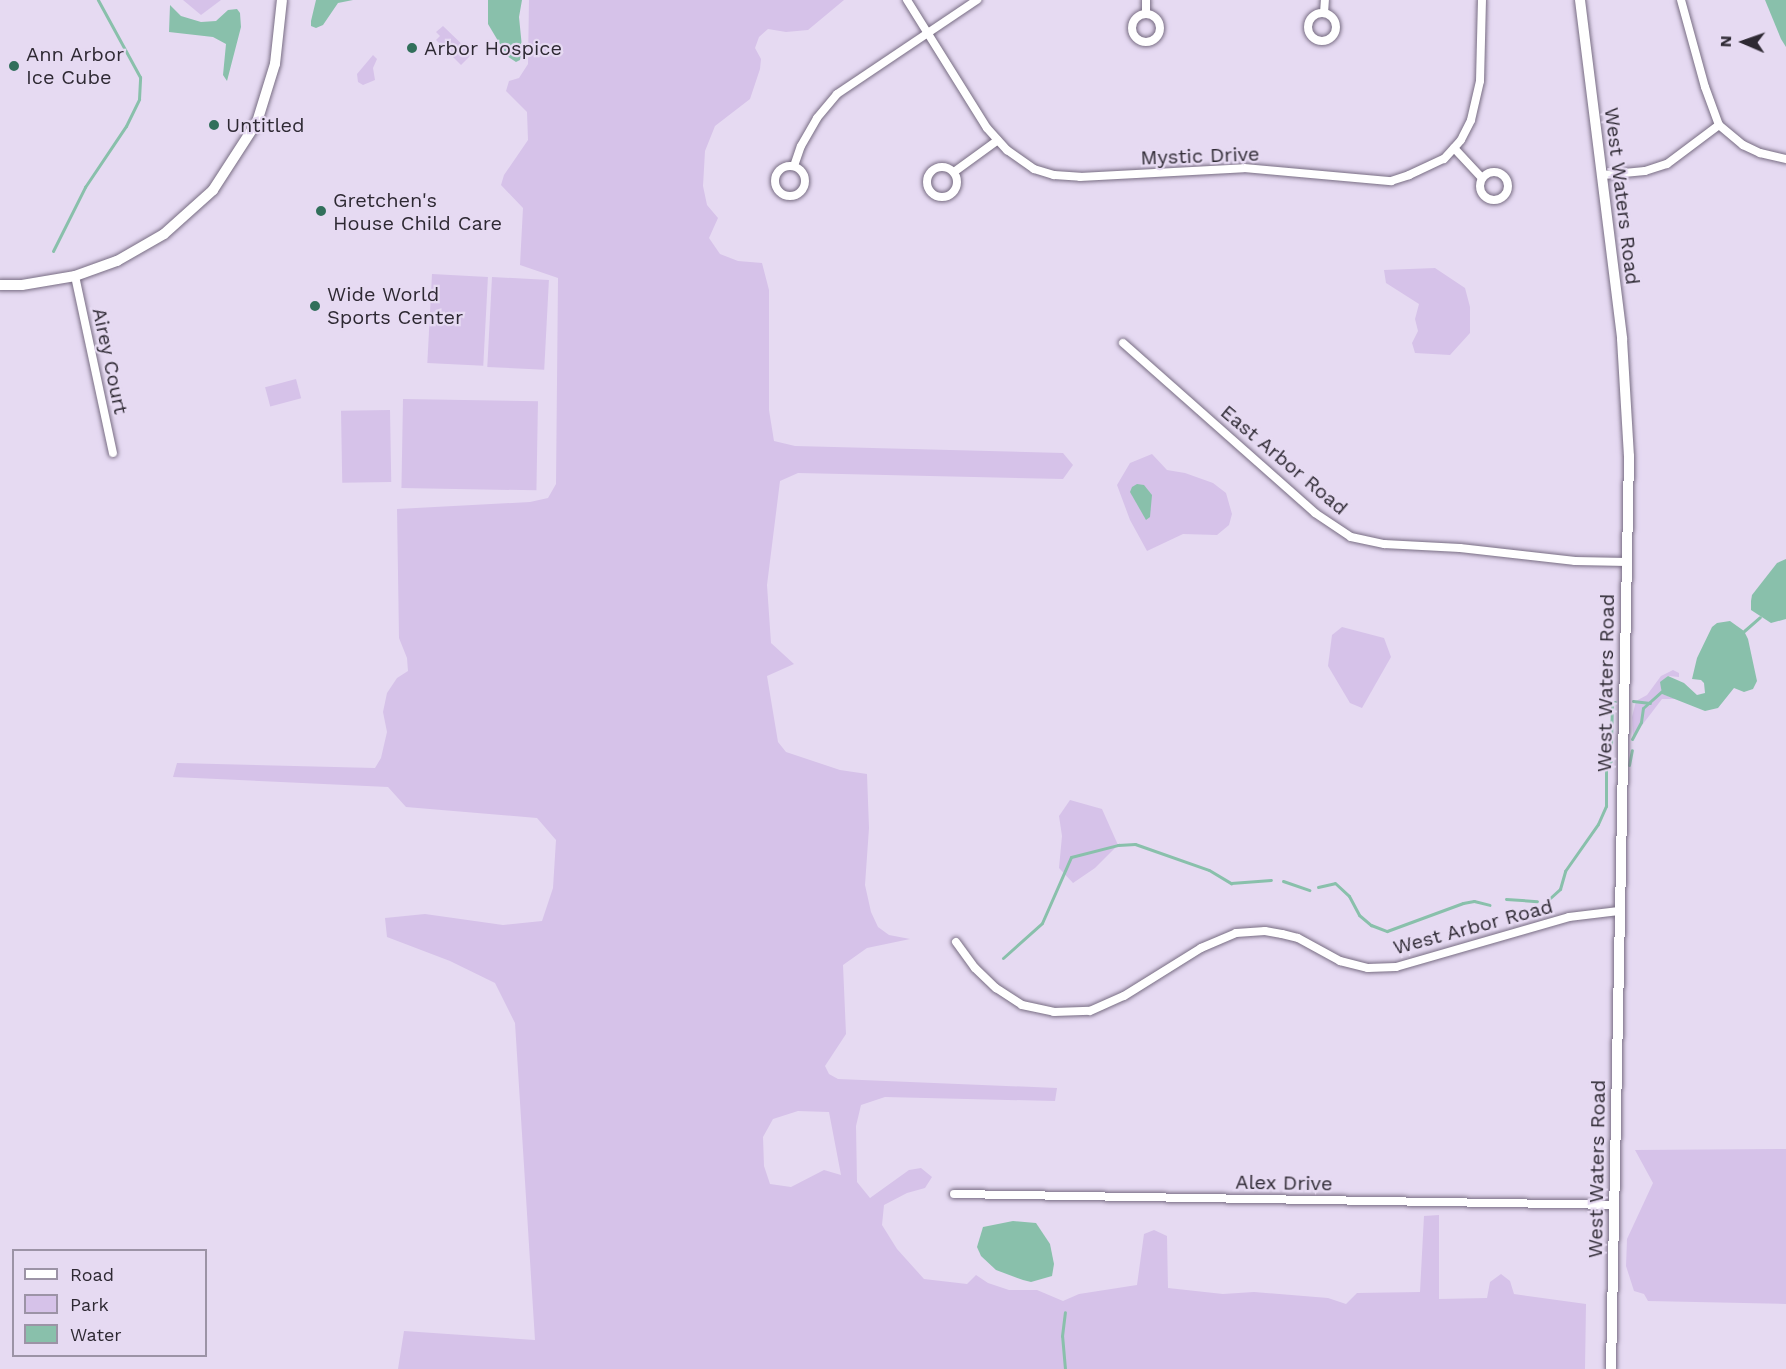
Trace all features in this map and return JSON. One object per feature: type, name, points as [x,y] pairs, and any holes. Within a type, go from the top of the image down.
[{"type":"street","points":[[0,285],[22,285],[75,276],[117,261],[164,234],[213,190],[257,122],[275,64],[282,0]]},
{"type":"street","name":"Mystic Drive","points":[[907,0],[987,128],[1019,160],[1034,169],[1054,175],[1080,177],[1244,168],[1391,181],[1444,159],[1466,130],[1477,103],[1482,46],[1482,0]]},
{"type":"street","points":[[794,166],[801,146],[817,118],[837,94],[977,0]]},
{"type":"street","points":[[1146,0],[1146,14]]},
{"type":"street","points":[[1324,0],[1324,13]]},
{"type":"street","name":"West Waters Road","points":[[1580,0],[1625,363],[1629,456],[1611,1369]]},
{"type":"street","points":[[1681,0],[1705,87],[1719,125],[1743,145],[1760,153],[1786,159]]},
{"type":"street","points":[[1603,175],[1645,171],[1667,164],[1719,125]]},
{"type":"street","points":[[954,172],[998,140]]},
{"type":"street","points":[[1454,148],[1482,178]]},
{"type":"street","name":"Airey Court","points":[[75,276],[113,453]]},
{"type":"street","name":"East Arbor Road","points":[[1123,343],[1315,513],[1351,537],[1384,544],[1460,548],[1575,561],[1627,562]]},
{"type":"street","name":"West Arbor Road","points":[[956,942],[975,968],[996,988],[1022,1005],[1054,1012],[1090,1011],[1124,996],[1201,948],[1236,933],[1265,931],[1282,934],[1298,938],[1340,961],[1368,968],[1396,967],[1569,917],[1619,911]]},
{"type":"street","name":"Alex Drive","points":[[954,1194],[1614,1205]]},
{"type":"green space","points":[[183,0],[221,0],[201,15]]},
{"type":"green space","points":[[529,0],[844,0],[808,30],[786,32],[768,29],[759,37],[755,48],[761,59],[760,69],[750,99],[715,126],[705,151],[703,186],[707,205],[718,218],[709,238],[720,254],[738,261],[762,263],[769,290],[769,410],[774,441],[795,446],[1063,453],[1073,465],[1063,479],[798,473],[780,481],[767,585],[771,643],[794,664],[767,676],[778,742],[786,752],[840,770],[867,774],[869,828],[865,885],[871,912],[878,927],[889,935],[910,939],[867,948],[843,965],[846,1034],[825,1066],[829,1074],[838,1079],[1057,1088],[1055,1101],[885,1097],[861,1105],[856,1126],[857,1182],[870,1198],[909,1170],[921,1168],[932,1177],[925,1188],[907,1193],[884,1205],[882,1225],[897,1249],[924,1279],[967,1284],[976,1275],[988,1283],[1009,1290],[1037,1290],[1063,1301],[1079,1294],[1137,1285],[1144,1234],[1154,1230],[1167,1236],[1168,1288],[1223,1294],[1254,1292],[1328,1298],[1346,1304],[1357,1293],[1420,1292],[1424,1216],[1439,1215],[1439,1299],[1487,1298],[1490,1282],[1501,1274],[1510,1281],[1514,1294],[1586,1304],[1585,1369],[398,1369],[404,1331],[535,1340],[515,1023],[495,983],[450,961],[387,937],[385,918],[425,914],[503,925],[542,921],[553,888],[556,840],[537,818],[406,807],[388,787],[173,777],[177,763],[375,768],[381,758],[387,732],[383,712],[387,693],[397,678],[408,671],[407,658],[399,638],[397,509],[530,502],[548,498],[556,484],[558,278],[520,265],[523,208],[501,185],[504,175],[528,140],[527,112],[506,91],[509,81],[519,78],[528,64]],"holes":[[[798,1111],[829,1112],[841,1175],[824,1170],[791,1187],[770,1184],[764,1166],[763,1137],[773,1119]]]},
{"type":"green space","points":[[443,26],[470,52],[470,56],[461,65],[436,40],[440,36],[436,32]]},
{"type":"green space","points":[[373,55],[377,59],[373,68],[375,80],[363,85],[358,82],[357,74]]},
{"type":"green space","points":[[1435,268],[1465,288],[1470,307],[1470,333],[1450,355],[1415,353],[1412,343],[1418,331],[1415,319],[1419,304],[1386,283],[1384,270]]},
{"type":"green space","points":[[432,274],[488,277],[483,366],[427,363]]},
{"type":"green space","points":[[492,277],[549,280],[544,370],[487,367]]},
{"type":"green space","points":[[296,379],[301,398],[270,407],[265,387]]},
{"type":"green space","points":[[403,399],[538,401],[536,490],[401,488]]},
{"type":"green space","points":[[390,410],[391,482],[342,483],[341,411]]},
{"type":"green space","points":[[1152,454],[1167,470],[1185,473],[1213,483],[1226,493],[1232,514],[1229,525],[1217,535],[1183,534],[1147,551],[1130,520],[1117,485],[1130,463]]},
{"type":"green space","points":[[1342,627],[1384,638],[1391,657],[1362,708],[1350,703],[1328,666],[1332,635]]},
{"type":"green space","points":[[1673,670],[1679,673],[1679,677],[1668,676],[1661,683],[1662,694],[1676,699],[1662,699],[1633,737],[1632,717],[1636,701],[1647,695],[1661,676]]},
{"type":"green space","points":[[1070,800],[1102,809],[1118,845],[1095,868],[1073,883],[1059,868],[1062,836],[1059,816]]},
{"type":"green space","points":[[1786,1149],[1786,1304],[1648,1301],[1644,1294],[1634,1291],[1626,1266],[1627,1239],[1653,1183],[1635,1150]]},
{"type":"water","points":[[316,0],[353,0],[338,3],[323,25],[316,28],[311,26],[311,21]]},
{"type":"water","points":[[488,0],[522,0],[519,17],[522,47],[520,60],[516,62],[507,56],[488,24]]},
{"type":"water","points":[[1765,0],[1786,0],[1786,47],[1781,39]]},
{"type":"water","points":[[170,5],[181,16],[201,22],[216,21],[228,10],[237,9],[240,13],[241,27],[227,81],[223,75],[226,44],[213,37],[169,32]]},
{"type":"water","points":[[1137,484],[1144,485],[1152,495],[1150,517],[1146,520],[1130,492]]},
{"type":"water","points":[[1786,559],[1786,619],[1771,623],[1751,610],[1752,595],[1777,563]]},
{"type":"water","points":[[1730,621],[1744,631],[1748,639],[1757,681],[1753,689],[1744,692],[1734,688],[1718,708],[1705,711],[1662,694],[1660,682],[1668,676],[1684,683],[1697,695],[1705,693],[1704,683],[1701,680],[1692,679],[1697,658],[1712,627],[1717,623]]},
{"type":"water","points":[[1013,1221],[1036,1223],[1050,1244],[1054,1264],[1052,1276],[1031,1282],[1023,1280],[996,1270],[981,1256],[977,1247],[983,1227]]},
{"type":"waterway","points":[[53,251],[85,187],[126,126],[139,99],[140,77],[98,0]]},
{"type":"waterway","points":[[1744,631],[1760,617]]},
{"type":"waterway","points":[[1632,739],[1641,722],[1643,708],[1662,691]]},
{"type":"waterway","points":[[1633,701],[1650,703]]},
{"type":"waterway","points":[[1611,744],[1612,702],[1615,702]]},
{"type":"waterway","points":[[1629,765],[1632,750]]},
{"type":"waterway","points":[[1549,899],[1560,889],[1565,871],[1598,824],[1606,806],[1606,766],[1611,761]]},
{"type":"waterway","points":[[1003,958],[1042,923],[1071,857],[1118,845],[1135,844],[1209,870],[1231,883],[1271,880]]},
{"type":"waterway","points":[[1283,881],[1309,890]]},
{"type":"waterway","points":[[1318,887],[1335,883],[1349,896],[1359,915],[1371,925],[1387,931],[1463,903],[1474,901],[1490,905]]},
{"type":"waterway","points":[[1506,899],[1537,901]]},
{"type":"waterway","points":[[1065,1312],[1062,1336],[1065,1369]]},
{"type":"place","name":"Arbor Hospice","points":[[412,48]]},
{"type":"place","name":"Ann Arbor Ice Cube","points":[[14,66]]},
{"type":"place","name":"Untitled","points":[[214,125]]},
{"type":"place","name":"Gretchen's House Child Care","points":[[321,211]]},
{"type":"place","name":"Wide World Sports Center","points":[[315,306]]}]
